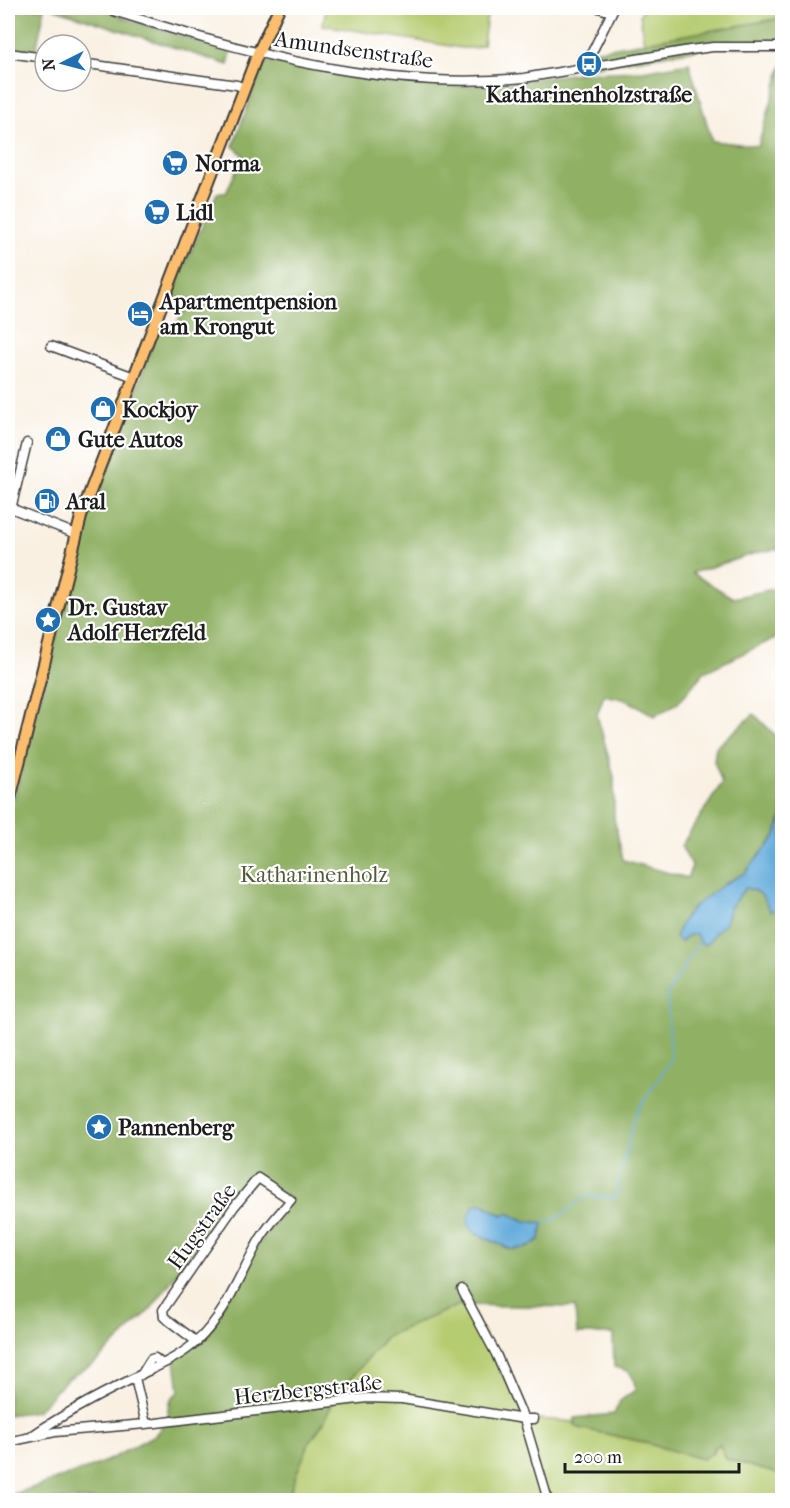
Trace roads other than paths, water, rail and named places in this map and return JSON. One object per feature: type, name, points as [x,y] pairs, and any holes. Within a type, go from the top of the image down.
[{"type":"main road","points":[[8,807],[76,534],[89,494],[244,88],[279,8]]},
{"type":"street","name":"Amundsenstraße","points":[[104,8],[193,36],[258,53],[404,79],[496,80],[713,47],[783,47]]},
{"type":"street","points":[[584,68],[612,10],[599,8]]},
{"type":"street","points":[[8,53],[33,56]]},
{"type":"street","points":[[93,65],[237,85],[244,88]]},
{"type":"street","points":[[51,346],[134,378]]},
{"type":"street","points":[[27,442],[9,508],[76,534]]},
{"type":"street","name":"Hugstraße","points":[[33,1435],[138,1376],[151,1359],[162,1364],[197,1342],[231,1296],[270,1223],[291,1200],[258,1178],[234,1207],[163,1310],[164,1317],[197,1342]]},
{"type":"street","points":[[462,1290],[496,1354],[524,1419],[548,1500]]},
{"type":"street","points":[[138,1376],[151,1424]]},
{"type":"street","name":"Herzbergstraße","points":[[151,1424],[377,1398],[402,1399],[534,1419]]},
{"type":"street","name":"Hugstraße","points":[[8,1442],[33,1435],[151,1424]]},
{"type":"water","points":[[782,817],[782,905],[779,909],[770,911],[761,895],[755,890],[745,888],[729,909],[725,924],[716,931],[709,942],[704,945],[699,942],[696,934],[687,936],[681,942],[675,937],[683,920],[693,907],[726,883],[745,873],[775,837]]},
{"type":"water","points":[[480,1203],[502,1215],[508,1213],[525,1221],[543,1223],[540,1239],[527,1248],[510,1249],[477,1234],[470,1229],[468,1218],[473,1207]]},
{"type":"waterway","points":[[622,1171],[635,1115],[671,1059],[667,995],[699,942]]},
{"type":"waterway","points":[[543,1223],[559,1217],[586,1196],[615,1198],[620,1177]]},
{"type":"place","name":"Katharinenholzstraße","points":[[589,64]]},
{"type":"place","name":"Norma","points":[[175,163]]},
{"type":"place","name":"Lidl","points":[[157,212]]},
{"type":"place","name":"Apartmentpension am Krongut","points":[[140,314]]},
{"type":"place","name":"Kockjoy","points":[[103,409]]},
{"type":"place","name":"Gute Autos","points":[[58,439]]},
{"type":"place","name":"Aral","points":[[47,501]]},
{"type":"place","name":"Dr. Gustav Adolf Herzfeld","points":[[48,620]]},
{"type":"place","name":"Pannenberg","points":[[99,1127]]},
{"type":"park label","name":"Katharinenholz","points":[[314,874]]}]
